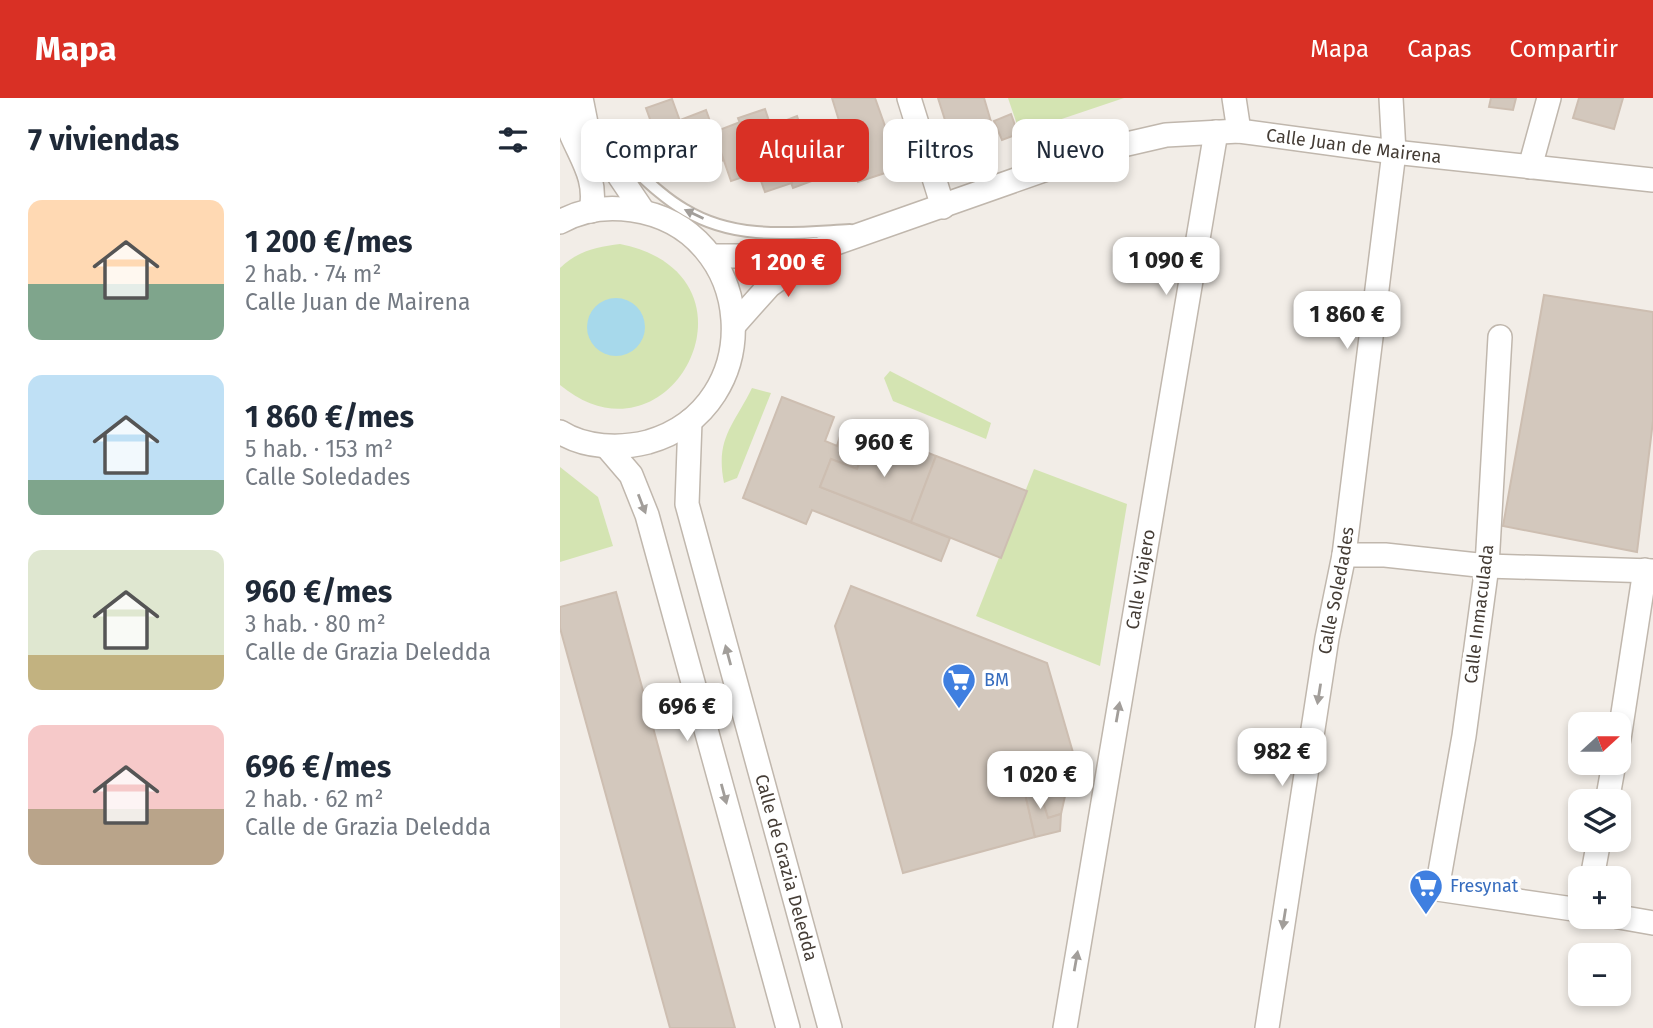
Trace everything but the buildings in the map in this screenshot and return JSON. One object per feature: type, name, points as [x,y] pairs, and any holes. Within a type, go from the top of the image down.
[{"type":"street","points":[[560,98],[571,134],[591,175],[594,195],[591,211]]},
{"type":"street","points":[[581,98],[585,119]]},
{"type":"street","points":[[909,98],[943,207]]},
{"type":"street","name":"Calle Viajero","points":[[1065,1028],[1159,469],[1234,98]]},
{"type":"street","name":"Calle Soledades","points":[[1267,1028],[1327,638],[1344,555],[1394,152],[1391,98]]},
{"type":"street","points":[[1530,167],[1549,98]]},
{"type":"street","name":"Calle Juan de Mairena","points":[[711,256],[756,256],[820,249],[1101,150],[1166,135],[1228,132],[1653,180]]},
{"type":"street","points":[[622,182],[643,211]]},
{"type":"street","points":[[560,222],[575,214],[611,207],[652,212],[688,232],[711,256],[730,292],[735,324],[730,360],[715,394],[690,421],[663,437],[633,446],[607,447],[560,432]]},
{"type":"street","name":"Calle Juan de Mairena","points":[[735,324],[769,286],[820,249]]},
{"type":"street","name":"Calle Inmaculada","points":[[1500,337],[1487,566],[1464,736],[1437,889],[1568,908]]},
{"type":"street","name":"Calle de Grazia Deledda","points":[[690,421],[687,504],[830,1028]]},
{"type":"street","points":[[607,447],[631,475],[647,515],[788,1028]]},
{"type":"street","points":[[1344,555],[1385,555],[1487,566],[1649,571],[1624,712]]},
{"type":"street","points":[[1631,919],[1653,922]]},
{"type":"lane","points":[[651,182],[685,211],[719,226],[762,234],[881,228]]},
{"type":"green space","points":[[1008,98],[1124,98],[1062,119],[1015,119]]},
{"type":"green space","points":[[620,244],[666,263],[691,292],[698,326],[689,361],[668,389],[638,406],[601,407],[560,385],[560,268],[573,257],[588,251]]},
{"type":"green space","points":[[890,371],[991,423],[986,439],[893,401],[884,378]]},
{"type":"green space","points":[[752,388],[771,393],[737,478],[724,483],[724,443]]},
{"type":"green space","points":[[560,467],[598,497],[613,546],[560,562]]},
{"type":"green space","points":[[1034,469],[1127,504],[1100,666],[976,616]]},
{"type":"water","points":[[616,298],[627,300],[640,311],[645,327],[643,338],[632,351],[616,356],[605,354],[592,343],[587,327],[589,316],[600,303]]},
{"type":"place","name":"BM","points":[[959,710]]},
{"type":"place","name":"Fresynat","points":[[1426,916]]}]
